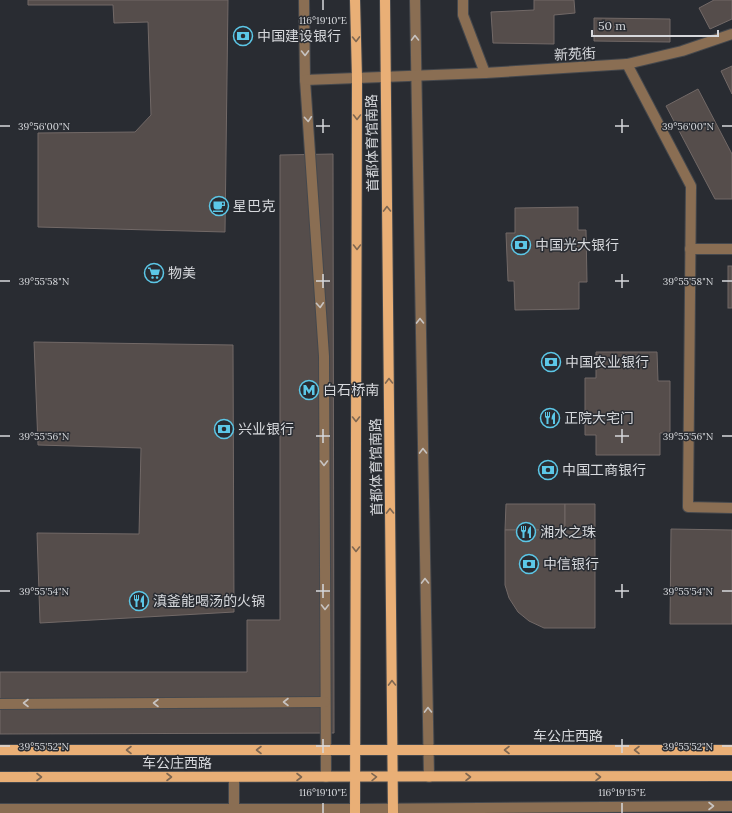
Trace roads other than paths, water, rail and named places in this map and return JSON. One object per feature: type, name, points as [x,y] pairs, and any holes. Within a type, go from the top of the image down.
[{"type":"main road","name":"首都体育馆南路","points":[[355,0],[357,78],[355,811]]},
{"type":"main road","name":"首都体育馆南路","points":[[385,0],[393,811]]},
{"type":"main road","name":"车公庄西路","points":[[0,750],[732,750]]},
{"type":"main road","name":"车公庄西路","points":[[0,777],[429,776]]},
{"type":"main road","points":[[429,776],[732,776]]},
{"type":"street","points":[[304,0],[305,80],[324,356],[326,777]]},
{"type":"street","points":[[415,0],[415,76],[429,776]]},
{"type":"street","points":[[463,0],[464,14],[485,73]]},
{"type":"street","name":"新苑街","points":[[305,80],[485,73],[627,64],[682,51],[732,34]]},
{"type":"street","points":[[627,64],[690,186],[688,507],[732,508]]},
{"type":"street","points":[[690,249],[732,249]]},
{"type":"street","points":[[0,704],[325,702]]},
{"type":"street","points":[[234,777],[234,811]]},
{"type":"street","points":[[0,809],[393,811],[732,806]]},
{"type":"place","name":"中国建设银行","points":[[243,36]]},
{"type":"place","name":"星巴克","points":[[219,206]]},
{"type":"place","name":"中国光大银行","points":[[521,245]]},
{"type":"place","name":"物美","points":[[154,273]]},
{"type":"place","name":"中国农业银行","points":[[551,362]]},
{"type":"place","name":"白石桥南","points":[[309,390]]},
{"type":"place","name":"正院大宅门","points":[[550,418]]},
{"type":"place","name":"兴业银行","points":[[224,429]]},
{"type":"place","name":"中国工商银行","points":[[548,470]]},
{"type":"place","name":"湘水之珠","points":[[526,532]]},
{"type":"place","name":"中信银行","points":[[529,564]]},
{"type":"place","name":"滇釜能喝汤的火锅","points":[[139,601]]}]
